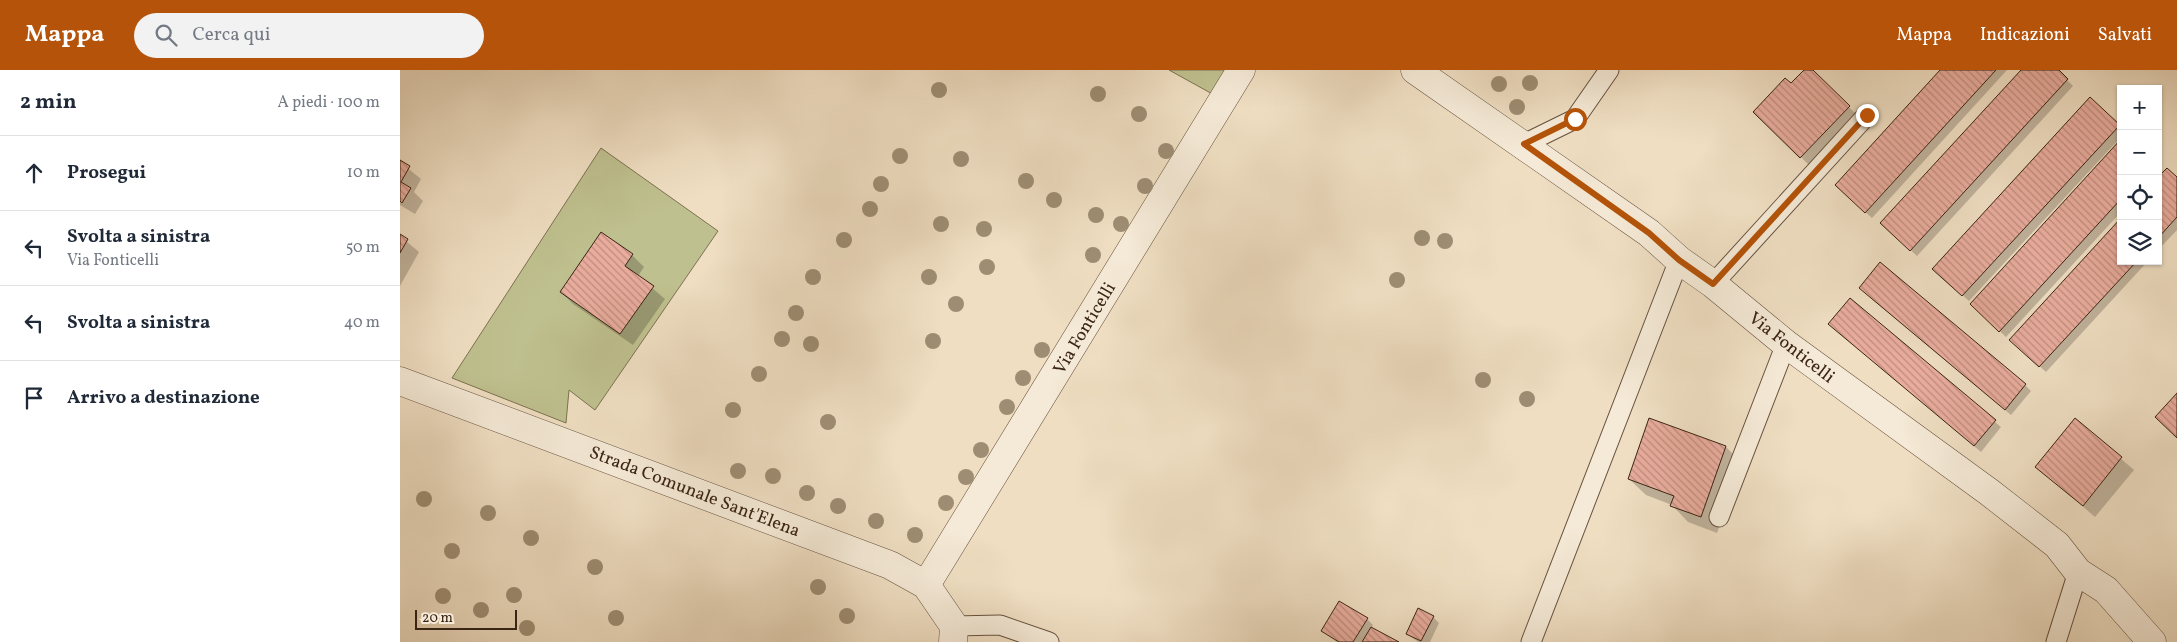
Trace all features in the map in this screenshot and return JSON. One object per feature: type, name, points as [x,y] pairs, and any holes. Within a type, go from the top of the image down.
[{"type":"street","name":"Via Fonticelli","points":[[926,585],[1241,70]]},
{"type":"street","name":"Via Fonticelli","points":[[1416,70],[1649,233],[1679,260],[1713,284],[1786,344],[1989,492],[2057,546],[2078,572],[2106,590],[2152,642]]},
{"type":"street","name":"Strada Comunale Sant'Elena","points":[[400,381],[890,565],[926,585],[953,634]]},
{"type":"lane","points":[[1524,144],[1575,119],[1609,70]]},
{"type":"lane","points":[[1713,284],[1867,115]]},
{"type":"lane","points":[[1531,642],[1679,260]]},
{"type":"lane","points":[[1719,517],[1786,344]]},
{"type":"lane","points":[[2056,642],[2078,572]]},
{"type":"lane","points":[[953,634],[1000,625],[1049,642]]},
{"type":"green space","points":[[1169,70],[1228,70],[1216,96]]},
{"type":"green space","points":[[601,148],[718,231],[595,410],[569,390],[566,423],[452,378]]},
{"type":"building","points":[[1804,70],[1813,70],[1850,106],[1800,158],[1753,112],[1785,78],[1791,83]]},
{"type":"building","points":[[1940,70],[1996,70],[1865,213],[1835,185]]},
{"type":"building","points":[[2021,70],[2059,70],[2068,79],[1910,251],[1880,223]]},
{"type":"building","points":[[2090,97],[2117,122],[2117,128],[1962,296],[1932,269]]},
{"type":"building","points":[[2117,143],[2117,203],[1999,332],[1970,304]]},
{"type":"building","points":[[400,160],[410,166],[401,182],[411,188],[402,203],[400,201]]},
{"type":"building","points":[[2167,168],[2177,177],[2177,217],[2162,234],[2162,175]]},
{"type":"building","points":[[2117,222],[2117,265],[2133,265],[2039,367],[2009,340]]},
{"type":"building","points":[[601,232],[633,254],[625,266],[654,286],[620,334],[560,292]]},
{"type":"building","points":[[400,234],[408,239],[400,253]]},
{"type":"building","points":[[1880,262],[2026,384],[2005,410],[1859,288]]},
{"type":"building","points":[[1850,298],[1996,420],[1974,446],[1828,324]]},
{"type":"building","points":[[2177,393],[2177,438],[2155,417]]},
{"type":"building","points":[[1649,418],[1726,446],[1701,517],[1670,506],[1674,496],[1628,479]]},
{"type":"building","points":[[2075,418],[2122,457],[2083,506],[2035,467]]},
{"type":"building","points":[[1339,601],[1368,618],[1353,642],[1339,642],[1321,631]]},
{"type":"building","points":[[1418,608],[1434,616],[1421,641],[1406,634]]},
{"type":"building","points":[[1371,627],[1399,642],[1362,642]]},
{"type":"route","points":[[1575,119],[1524,144],[1649,233],[1679,260],[1713,284],[1867,115]]}]
